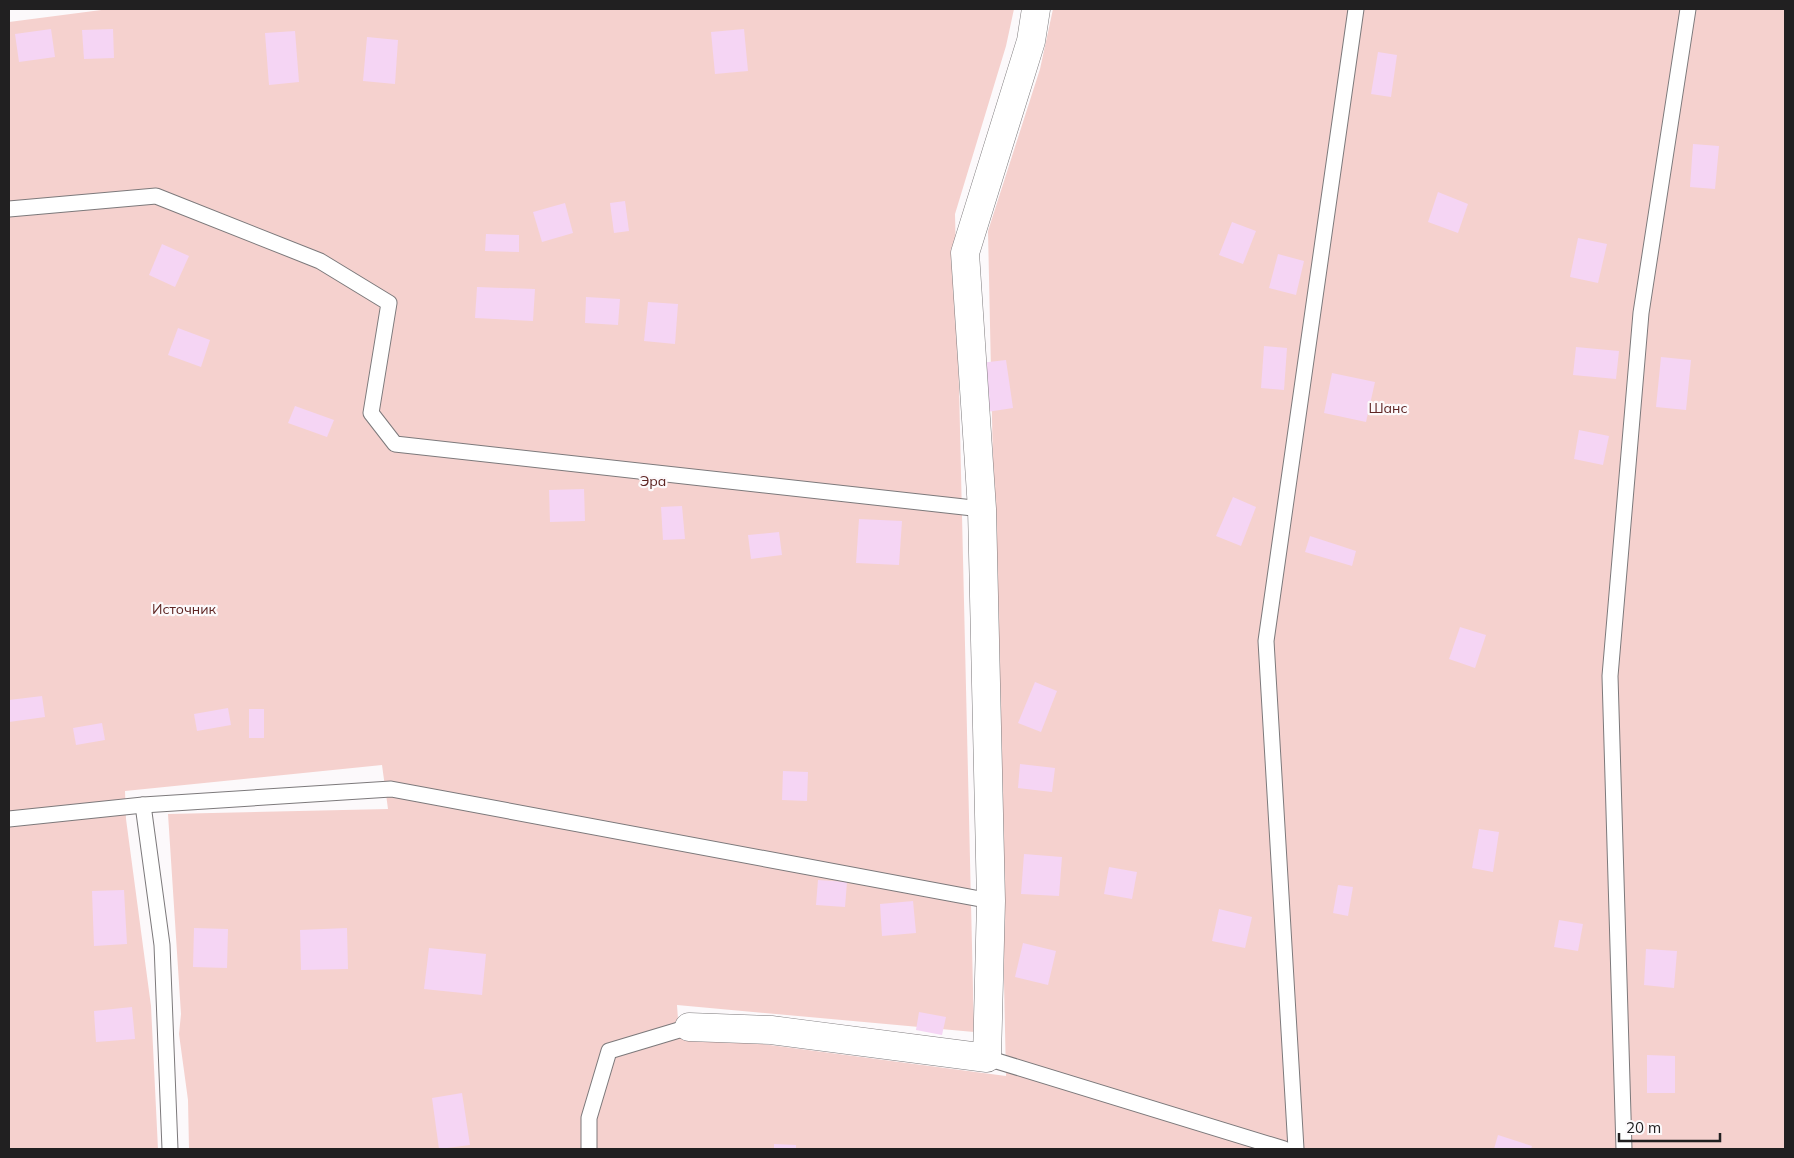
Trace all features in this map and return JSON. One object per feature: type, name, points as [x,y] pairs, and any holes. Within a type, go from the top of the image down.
[{"type":"street","points":[[689,1026],[771,1030],[987,1058],[991,902],[982,510],[965,253],[1031,41],[1036,9]]},
{"type":"lane","points":[[1296,1149],[1266,641],[1356,9]]},
{"type":"lane","points":[[1624,1149],[1610,676],[1641,313],[1688,9]]},
{"type":"lane","points":[[9,209],[156,196],[320,262],[389,303],[371,414],[395,444],[982,510]]},
{"type":"lane","points":[[9,819],[143,805],[391,789],[991,902]]},
{"type":"lane","points":[[143,805],[162,944],[170,1149]]},
{"type":"lane","points":[[589,1149],[589,1118],[609,1051],[689,1026]]},
{"type":"lane","points":[[987,1058],[1284,1149]]},
{"type":"green space","points":[[109,9],[1014,9],[1006,46],[955,214],[974,1032],[677,1005],[679,1033],[1006,1076],[988,231],[1040,69],[1053,9],[1785,9],[1785,1149],[189,1149],[188,1100],[179,1034],[181,1014],[168,814],[388,809],[382,765],[125,791],[126,819],[151,1006],[158,1149],[9,1149],[9,22]]},
{"type":"building","points":[[51,29],[55,57],[19,62],[15,34]]},
{"type":"building","points":[[113,29],[114,58],[84,59],[82,30]]},
{"type":"building","points":[[744,29],[748,71],[715,74],[711,32]]},
{"type":"building","points":[[295,31],[299,82],[269,85],[265,33]]},
{"type":"building","points":[[367,37],[398,40],[395,84],[363,81]]},
{"type":"building","points":[[1378,52],[1397,55],[1391,97],[1371,94]]},
{"type":"building","points":[[1693,144],[1719,146],[1715,189],[1690,187]]},
{"type":"building","points":[[1438,192],[1468,204],[1458,233],[1428,222]]},
{"type":"building","points":[[625,201],[629,231],[614,233],[610,203]]},
{"type":"building","points":[[565,203],[573,233],[542,242],[533,212]]},
{"type":"building","points":[[1232,222],[1256,231],[1243,264],[1219,255]]},
{"type":"building","points":[[486,234],[519,235],[519,252],[485,251]]},
{"type":"building","points":[[1578,238],[1607,244],[1598,283],[1570,277]]},
{"type":"building","points":[[162,244],[189,256],[175,287],[149,275]]},
{"type":"building","points":[[1278,254],[1304,261],[1296,295],[1269,288]]},
{"type":"building","points":[[477,287],[535,289],[533,321],[475,318]]},
{"type":"building","points":[[586,297],[620,299],[618,325],[585,323]]},
{"type":"building","points":[[648,302],[678,304],[675,344],[644,341]]},
{"type":"building","points":[[178,328],[210,340],[201,367],[168,355]]},
{"type":"building","points":[[1264,346],[1287,348],[1284,390],[1261,388]]},
{"type":"building","points":[[1576,347],[1619,351],[1616,379],[1573,375]]},
{"type":"building","points":[[1661,357],[1691,360],[1686,410],[1656,407]]},
{"type":"building","points":[[1006,360],[1013,408],[987,412],[980,363]]},
{"type":"building","points":[[1332,373],[1375,382],[1366,422],[1324,413]]},
{"type":"building","points":[[295,406],[334,420],[327,437],[288,423]]},
{"type":"building","points":[[1579,430],[1609,436],[1603,465],[1574,459]]},
{"type":"building","points":[[584,489],[585,521],[550,522],[549,490]]},
{"type":"building","points":[[1233,497],[1256,507],[1241,546],[1216,536]]},
{"type":"building","points":[[682,506],[685,539],[663,540],[661,507]]},
{"type":"building","points":[[859,519],[902,521],[899,565],[856,563]]},
{"type":"building","points":[[779,532],[782,555],[751,559],[748,535]]},
{"type":"building","points":[[1310,536],[1356,551],[1352,566],[1305,552]]},
{"type":"building","points":[[1460,627],[1486,635],[1475,668],[1449,659]]},
{"type":"building","points":[[1035,682],[1057,691],[1041,732],[1018,723]]},
{"type":"building","points":[[42,696],[45,717],[9,722],[9,700]]},
{"type":"building","points":[[228,708],[231,725],[197,731],[194,714]]},
{"type":"building","points":[[249,709],[264,709],[264,738],[249,738]]},
{"type":"building","points":[[102,723],[105,740],[76,745],[73,728]]},
{"type":"building","points":[[1020,764],[1055,768],[1052,792],[1018,788]]},
{"type":"building","points":[[783,771],[808,772],[807,801],[782,800]]},
{"type":"building","points":[[1479,829],[1499,832],[1493,872],[1472,868]]},
{"type":"building","points":[[1024,854],[1062,857],[1059,896],[1021,894]]},
{"type":"building","points":[[1109,867],[1137,872],[1132,899],[1104,894]]},
{"type":"building","points":[[818,880],[847,882],[845,907],[816,905]]},
{"type":"building","points":[[1338,885],[1353,887],[1348,916],[1333,913]]},
{"type":"building","points":[[124,890],[127,944],[94,946],[92,891]]},
{"type":"building","points":[[913,901],[916,933],[882,936],[880,904]]},
{"type":"building","points":[[1219,909],[1252,917],[1245,948],[1212,941]]},
{"type":"building","points":[[1559,920],[1583,924],[1578,951],[1554,947]]},
{"type":"building","points":[[194,928],[228,929],[227,968],[193,967]]},
{"type":"building","points":[[347,928],[348,969],[301,970],[300,930]]},
{"type":"building","points":[[1023,943],[1056,951],[1048,985],[1015,977]]},
{"type":"building","points":[[429,948],[486,954],[482,995],[424,989]]},
{"type":"building","points":[[1646,949],[1677,951],[1674,988],[1644,985]]},
{"type":"building","points":[[132,1007],[135,1039],[96,1042],[94,1011]]},
{"type":"building","points":[[919,1012],[946,1017],[942,1035],[916,1030]]},
{"type":"building","points":[[1647,1055],[1675,1056],[1675,1093],[1647,1093]]},
{"type":"building","points":[[462,1093],[470,1145],[439,1149],[432,1098]]},
{"type":"building","points":[[1498,1135],[1532,1146],[1531,1149],[1494,1149]]},
{"type":"building","points":[[774,1144],[796,1145],[796,1149],[774,1149]]},
{"type":"park label","name":"Шанс","points":[[1388,408]]},
{"type":"park label","name":"Эра","points":[[653,481]]},
{"type":"park label","name":"Источник","points":[[184,609]]}]
